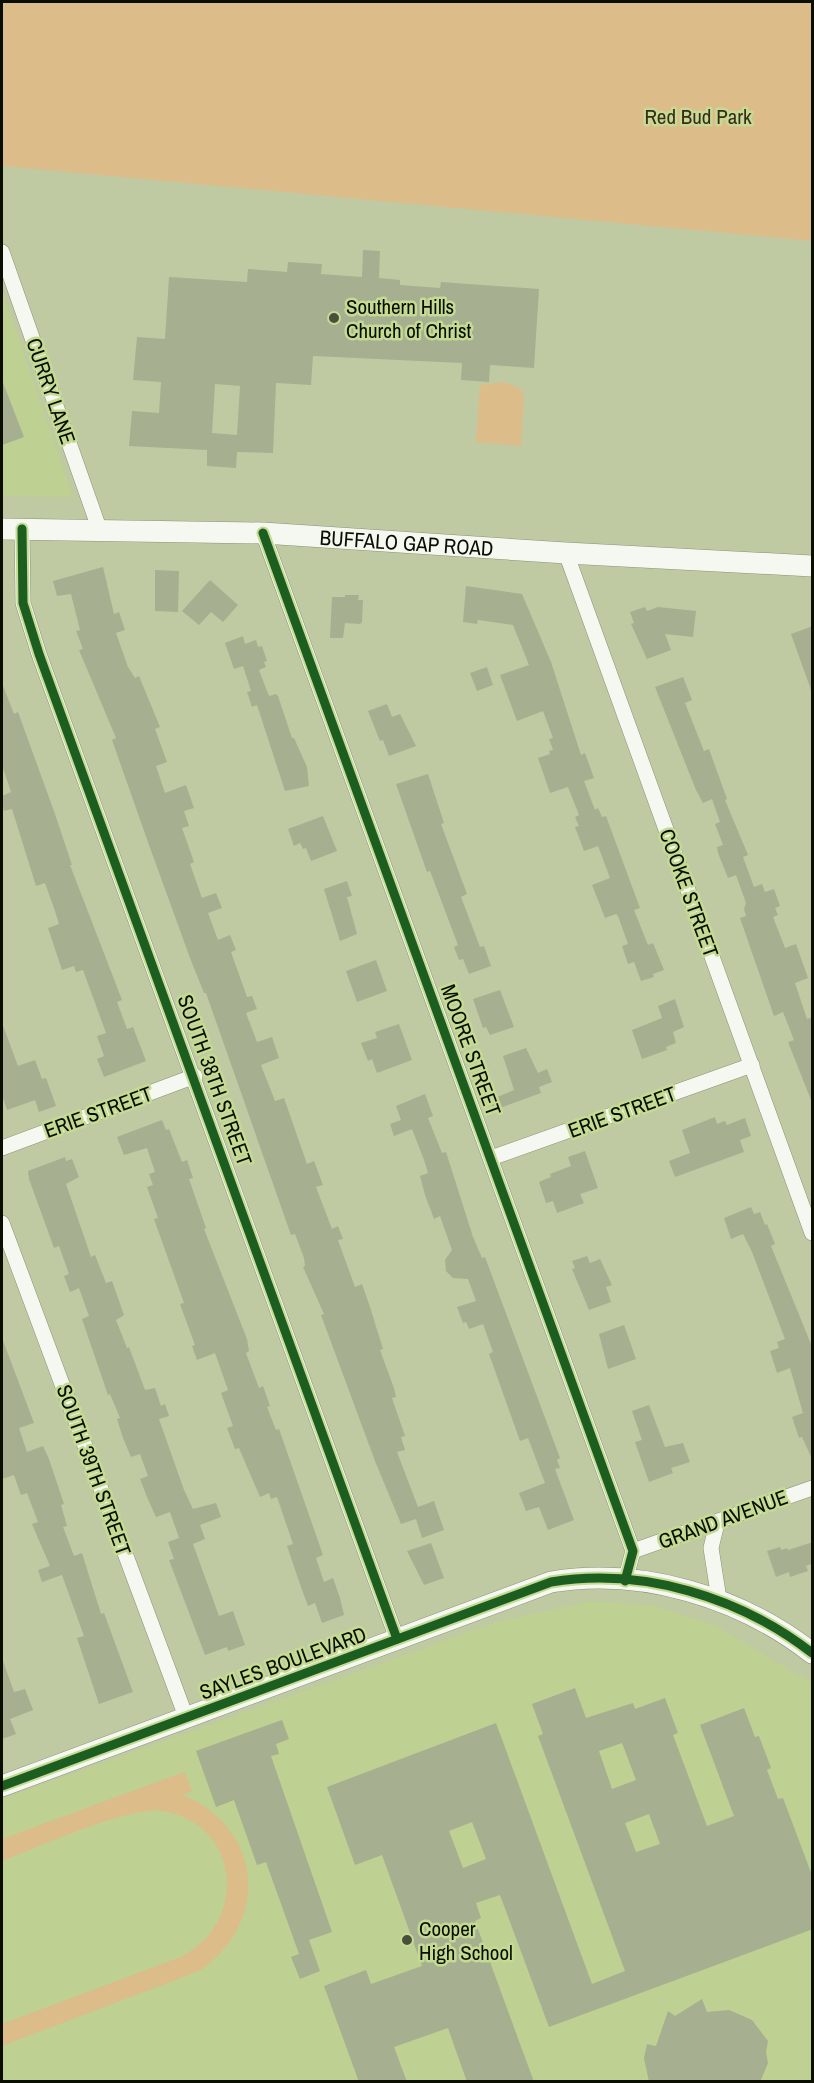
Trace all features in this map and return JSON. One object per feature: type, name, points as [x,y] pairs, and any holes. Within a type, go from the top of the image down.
[{"type":"street","name":"CURRY LANE","points":[[2,252],[100,531]]},
{"type":"street","name":"BUFFALO GAP ROAD","points":[[12,529],[263,533],[566,553],[813,566]]},
{"type":"street","name":"SOUTH 38TH STREET","points":[[12,529],[23,603],[39,654],[195,1076],[397,1640]]},
{"type":"street","name":"MOORE STREET","points":[[263,533],[633,1551]]},
{"type":"street","name":"COOKE STREET","points":[[566,553],[813,1233]]},
{"type":"street","name":"ERIE STREET","points":[[491,1158],[752,1065]]},
{"type":"street","name":"ERIE STREET","points":[[2,1148],[195,1076]]},
{"type":"street","name":"SOUTH 39TH STREET","points":[[2,1223],[186,1718]]},
{"type":"street","name":"GRAND AVENUE","points":[[633,1551],[813,1488]]},
{"type":"street","points":[[717,1523],[711,1548],[719,1599]]},
{"type":"street","points":[[626,1581],[633,1551]]},
{"type":"street","name":"SAYLES BOULEVARD","points":[[2,1786],[397,1640],[503,1598],[551,1582],[586,1576],[670,1586],[719,1599],[797,1641],[813,1653]]},
{"type":"shaded area","points":[[2,289],[73,497],[2,496]]},
{"type":"shaded area","name":"Cooper High School","points":[[591,1601],[655,1606],[714,1625],[812,1683],[812,2081],[2,2082],[2,1799],[500,1621]]},
{"type":"green space","name":"Red Bud Park","points":[[2,2],[812,2],[812,241],[2,166]]},
{"type":"green space","points":[[504,382],[521,389],[524,396],[521,446],[476,442],[480,385]]},
{"type":"green space","points":[[184,1772],[192,1791],[182,1795],[209,1810],[229,1829],[242,1852],[248,1877],[247,1903],[238,1928],[222,1951],[199,1971],[2,2046],[2,2024],[178,1958],[201,1943],[217,1923],[225,1901],[227,1877],[221,1854],[208,1835],[189,1819],[162,1811],[147,1811],[106,1821],[2,1861],[2,1839]]},
{"type":"building","points":[[363,250],[380,251],[379,278],[400,280],[400,285],[440,288],[441,282],[539,289],[534,368],[490,365],[489,382],[461,380],[462,363],[313,356],[311,385],[276,383],[273,453],[237,452],[236,468],[207,466],[207,450],[129,446],[132,411],[159,413],[161,382],[133,380],[137,337],[165,339],[169,277],[247,282],[248,269],[287,272],[288,262],[322,264],[321,274],[362,277]],"holes":[[[215,384],[240,386],[237,435],[212,433]]]},
{"type":"building","points":[[2,380],[24,437],[2,445]]},
{"type":"building","points":[[103,567],[114,614],[119,612],[125,630],[116,633],[128,667],[135,678],[139,676],[160,727],[155,729],[167,762],[156,766],[165,793],[186,785],[194,808],[184,811],[189,826],[182,828],[194,862],[190,864],[202,898],[216,893],[222,908],[208,913],[218,940],[230,935],[236,950],[231,952],[247,997],[252,996],[257,1009],[246,1013],[257,1042],[272,1037],[279,1058],[261,1065],[275,1101],[284,1098],[307,1164],[314,1161],[323,1185],[316,1187],[332,1229],[338,1226],[343,1239],[338,1240],[355,1287],[362,1284],[370,1307],[383,1349],[380,1350],[394,1388],[396,1397],[392,1398],[405,1436],[401,1437],[405,1450],[397,1452],[418,1507],[434,1501],[444,1530],[422,1538],[416,1519],[401,1524],[375,1461],[321,1315],[324,1314],[303,1267],[305,1266],[304,1258],[295,1234],[291,1235],[206,993],[204,993],[190,958],[149,845],[112,740],[116,738],[79,650],[83,649],[76,631],[80,630],[71,594],[57,596],[53,581]]},
{"type":"building","points":[[155,570],[179,571],[178,612],[155,611]]},
{"type":"building","points":[[210,580],[238,605],[223,622],[211,612],[199,625],[182,611]]},
{"type":"building","points":[[466,586],[522,594],[551,662],[581,755],[585,753],[594,778],[584,781],[595,810],[598,808],[602,817],[606,816],[640,908],[634,910],[648,945],[653,943],[664,970],[653,974],[654,977],[641,981],[634,962],[628,964],[622,946],[628,944],[618,916],[616,914],[605,918],[592,885],[610,878],[598,846],[584,851],[575,827],[579,826],[575,817],[579,815],[568,787],[550,793],[538,758],[550,754],[549,751],[553,750],[549,739],[553,738],[543,711],[517,721],[500,675],[529,665],[513,625],[478,620],[477,624],[463,622]]},
{"type":"building","points":[[345,595],[359,595],[358,600],[363,600],[362,622],[360,624],[345,623],[343,638],[330,638],[332,597],[345,597]]},
{"type":"building","points":[[645,607],[647,611],[658,607],[696,611],[693,637],[665,634],[671,650],[647,659],[631,624],[634,623],[630,612]]},
{"type":"building","points":[[813,626],[813,690],[811,690],[791,634]]},
{"type":"building","points":[[243,636],[245,644],[256,640],[258,647],[262,646],[267,661],[264,662],[266,667],[259,670],[269,696],[276,694],[278,696],[292,738],[307,767],[309,786],[285,791],[257,705],[252,707],[247,692],[251,691],[243,666],[234,669],[225,643]]},
{"type":"building","points":[[487,667],[493,685],[477,691],[470,673]]},
{"type":"building","points":[[683,677],[692,700],[685,703],[704,751],[709,749],[727,799],[725,800],[748,855],[743,857],[754,887],[762,884],[765,892],[774,889],[780,906],[775,908],[778,915],[773,917],[785,948],[796,944],[808,978],[795,983],[807,1019],[813,1017],[813,1105],[788,1042],[794,1040],[783,1012],[774,1016],[740,918],[746,916],[744,909],[746,903],[736,875],[728,878],[718,853],[717,847],[723,845],[715,824],[720,822],[712,799],[703,803],[696,790],[655,687]]},
{"type":"building","points":[[2,683],[14,714],[18,712],[55,814],[72,865],[70,865],[122,1000],[117,1002],[127,1029],[133,1027],[146,1061],[104,1077],[97,1059],[104,1056],[97,1036],[106,1033],[83,970],[76,972],[74,966],[62,970],[48,928],[59,924],[45,883],[36,886],[12,809],[4,811],[2,804],[2,796],[11,792],[2,765]]},
{"type":"building","points":[[387,704],[392,717],[400,714],[416,746],[389,756],[383,740],[380,741],[368,711]]},
{"type":"building","points":[[428,774],[444,823],[441,824],[467,894],[461,897],[480,947],[484,946],[491,966],[469,974],[463,959],[459,960],[454,947],[458,945],[430,871],[427,872],[396,784]]},
{"type":"building","points":[[323,816],[337,851],[311,861],[306,848],[303,849],[300,843],[294,846],[288,829]]},
{"type":"building","points":[[347,881],[352,896],[347,897],[357,934],[340,941],[324,889]]},
{"type":"building","points":[[376,960],[387,991],[357,1002],[346,971]]},
{"type":"building","points":[[500,990],[514,1027],[490,1035],[486,1027],[483,1028],[473,999]]},
{"type":"building","points":[[675,999],[684,1027],[673,1032],[676,1043],[666,1047],[667,1050],[642,1059],[632,1030],[662,1018],[658,1006]]},
{"type":"building","points":[[2,1023],[18,1066],[35,1060],[42,1079],[46,1078],[56,1106],[39,1112],[35,1100],[7,1110],[2,1095]]},
{"type":"building","points":[[399,1024],[412,1060],[377,1073],[372,1059],[368,1061],[361,1043],[377,1038],[375,1032]]},
{"type":"building","points":[[526,1048],[538,1073],[547,1069],[552,1082],[539,1087],[541,1093],[494,1110],[490,1100],[514,1090],[503,1056]]},
{"type":"building","points":[[425,1094],[433,1116],[428,1118],[442,1153],[446,1152],[473,1237],[482,1258],[485,1257],[560,1458],[557,1460],[560,1468],[555,1469],[574,1520],[548,1530],[539,1507],[526,1511],[519,1493],[545,1483],[528,1438],[520,1441],[489,1354],[493,1352],[483,1324],[469,1329],[466,1322],[463,1323],[457,1307],[476,1301],[468,1279],[453,1278],[446,1271],[445,1260],[452,1250],[440,1216],[434,1219],[425,1195],[420,1176],[428,1173],[412,1129],[394,1136],[390,1124],[401,1120],[396,1106]]},
{"type":"building","points":[[715,1117],[717,1124],[725,1121],[727,1125],[745,1118],[751,1136],[740,1140],[744,1152],[675,1177],[669,1161],[690,1153],[682,1130]]},
{"type":"building","points":[[162,1120],[166,1130],[169,1129],[182,1162],[187,1160],[193,1178],[189,1179],[206,1228],[204,1229],[247,1339],[249,1351],[246,1353],[259,1388],[263,1386],[270,1406],[267,1407],[276,1430],[279,1429],[323,1555],[316,1558],[324,1582],[333,1578],[340,1598],[344,1615],[322,1623],[315,1603],[308,1606],[302,1590],[287,1546],[293,1544],[277,1497],[271,1499],[269,1493],[260,1497],[239,1448],[235,1449],[227,1428],[233,1426],[221,1393],[228,1390],[215,1353],[197,1360],[192,1346],[195,1345],[180,1304],[184,1303],[154,1219],[158,1218],[147,1187],[153,1185],[149,1174],[155,1172],[147,1148],[124,1155],[117,1137]]},
{"type":"building","points":[[585,1151],[598,1188],[580,1194],[584,1203],[557,1213],[553,1201],[546,1203],[539,1182],[551,1177],[550,1174],[571,1166],[568,1157]]},
{"type":"building","points":[[65,1157],[66,1161],[72,1159],[79,1177],[66,1184],[91,1257],[95,1255],[106,1283],[112,1281],[124,1315],[116,1320],[127,1348],[129,1347],[145,1390],[155,1388],[161,1406],[165,1404],[169,1416],[159,1419],[184,1490],[193,1509],[216,1503],[221,1517],[200,1525],[205,1539],[193,1544],[219,1616],[233,1611],[245,1645],[228,1651],[227,1647],[205,1655],[169,1560],[174,1559],[168,1542],[179,1538],[170,1512],[156,1517],[147,1497],[140,1479],[148,1476],[140,1454],[131,1457],[123,1438],[117,1419],[120,1418],[110,1394],[108,1395],[82,1319],[89,1316],[79,1288],[70,1292],[64,1276],[69,1274],[59,1246],[54,1248],[29,1179],[28,1171]]},
{"type":"building","points":[[751,1207],[754,1214],[760,1212],[765,1225],[767,1224],[775,1244],[771,1246],[813,1349],[813,1461],[802,1437],[799,1438],[792,1417],[803,1413],[790,1368],[777,1373],[770,1351],[779,1348],[777,1342],[785,1339],[743,1234],[731,1239],[724,1218]]},
{"type":"building","points":[[587,1256],[590,1263],[600,1259],[612,1285],[606,1287],[611,1302],[589,1310],[572,1269],[575,1268],[572,1261]]},
{"type":"building","points":[[624,1325],[636,1359],[608,1369],[599,1334]]},
{"type":"building","points":[[2,1338],[34,1423],[19,1428],[27,1452],[43,1446],[49,1459],[64,1504],[61,1505],[67,1526],[63,1527],[74,1556],[82,1553],[101,1614],[104,1613],[133,1692],[99,1704],[77,1638],[84,1636],[62,1575],[42,1582],[38,1570],[50,1566],[32,1524],[38,1522],[27,1493],[21,1495],[14,1475],[2,1479]]},
{"type":"building","points":[[649,1405],[665,1447],[683,1443],[690,1462],[671,1468],[673,1473],[649,1482],[635,1442],[642,1440],[632,1411]]},
{"type":"building","points":[[813,1542],[813,1563],[806,1566],[808,1571],[790,1577],[789,1572],[776,1577],[767,1551],[780,1547],[781,1550],[787,1548],[788,1550]]},
{"type":"building","points":[[431,1543],[444,1578],[424,1585],[407,1551]]},
{"type":"building","points":[[3,1661],[14,1692],[25,1689],[33,1710],[10,1719],[16,1734],[2,1739]]},
{"type":"building","points":[[575,1688],[586,1718],[633,1703],[635,1709],[665,1698],[678,1733],[673,1735],[707,1826],[734,1816],[700,1725],[744,1708],[755,1737],[759,1736],[771,1768],[767,1770],[778,1799],[783,1798],[813,1878],[813,1929],[549,2027],[500,1895],[476,1903],[481,1918],[475,1921],[534,2082],[467,2082],[448,2028],[394,2047],[407,2082],[359,2082],[324,1986],[366,1970],[371,1984],[422,1966],[382,1855],[355,1865],[327,1787],[496,1723],[592,1984],[625,1971],[538,1736],[543,1734],[532,1704]],"holes":[[[622,1743],[636,1780],[612,1789],[599,1751]],[[649,1814],[660,1844],[636,1852],[625,1823]],[[472,1822],[486,1859],[463,1868],[449,1831]]]},
{"type":"building","points":[[282,1720],[289,1739],[276,1744],[279,1754],[271,1756],[332,1932],[309,1940],[320,1971],[300,1979],[291,1957],[299,1954],[266,1862],[257,1865],[234,1800],[216,1807],[196,1751]]},
{"type":"building","points":[[702,1999],[707,2012],[729,2010],[752,2020],[768,2041],[766,2052],[768,2063],[760,2082],[649,2082],[644,2058],[647,2044],[656,2046],[668,2011],[675,2016]]},
{"type":"cycle path","points":[[22,529],[23,603],[39,654],[397,1639]]},
{"type":"cycle path","points":[[263,533],[633,1551],[625,1581]]},
{"type":"cycle path","points":[[2,1786],[551,1582],[585,1578],[620,1579],[655,1583],[689,1591],[754,1616],[784,1633],[812,1653]]},
{"type":"place","name":"Southern Hills Church of Christ","points":[[334,318]]},
{"type":"place","name":"Cooper High School","points":[[407,1940]]}]
